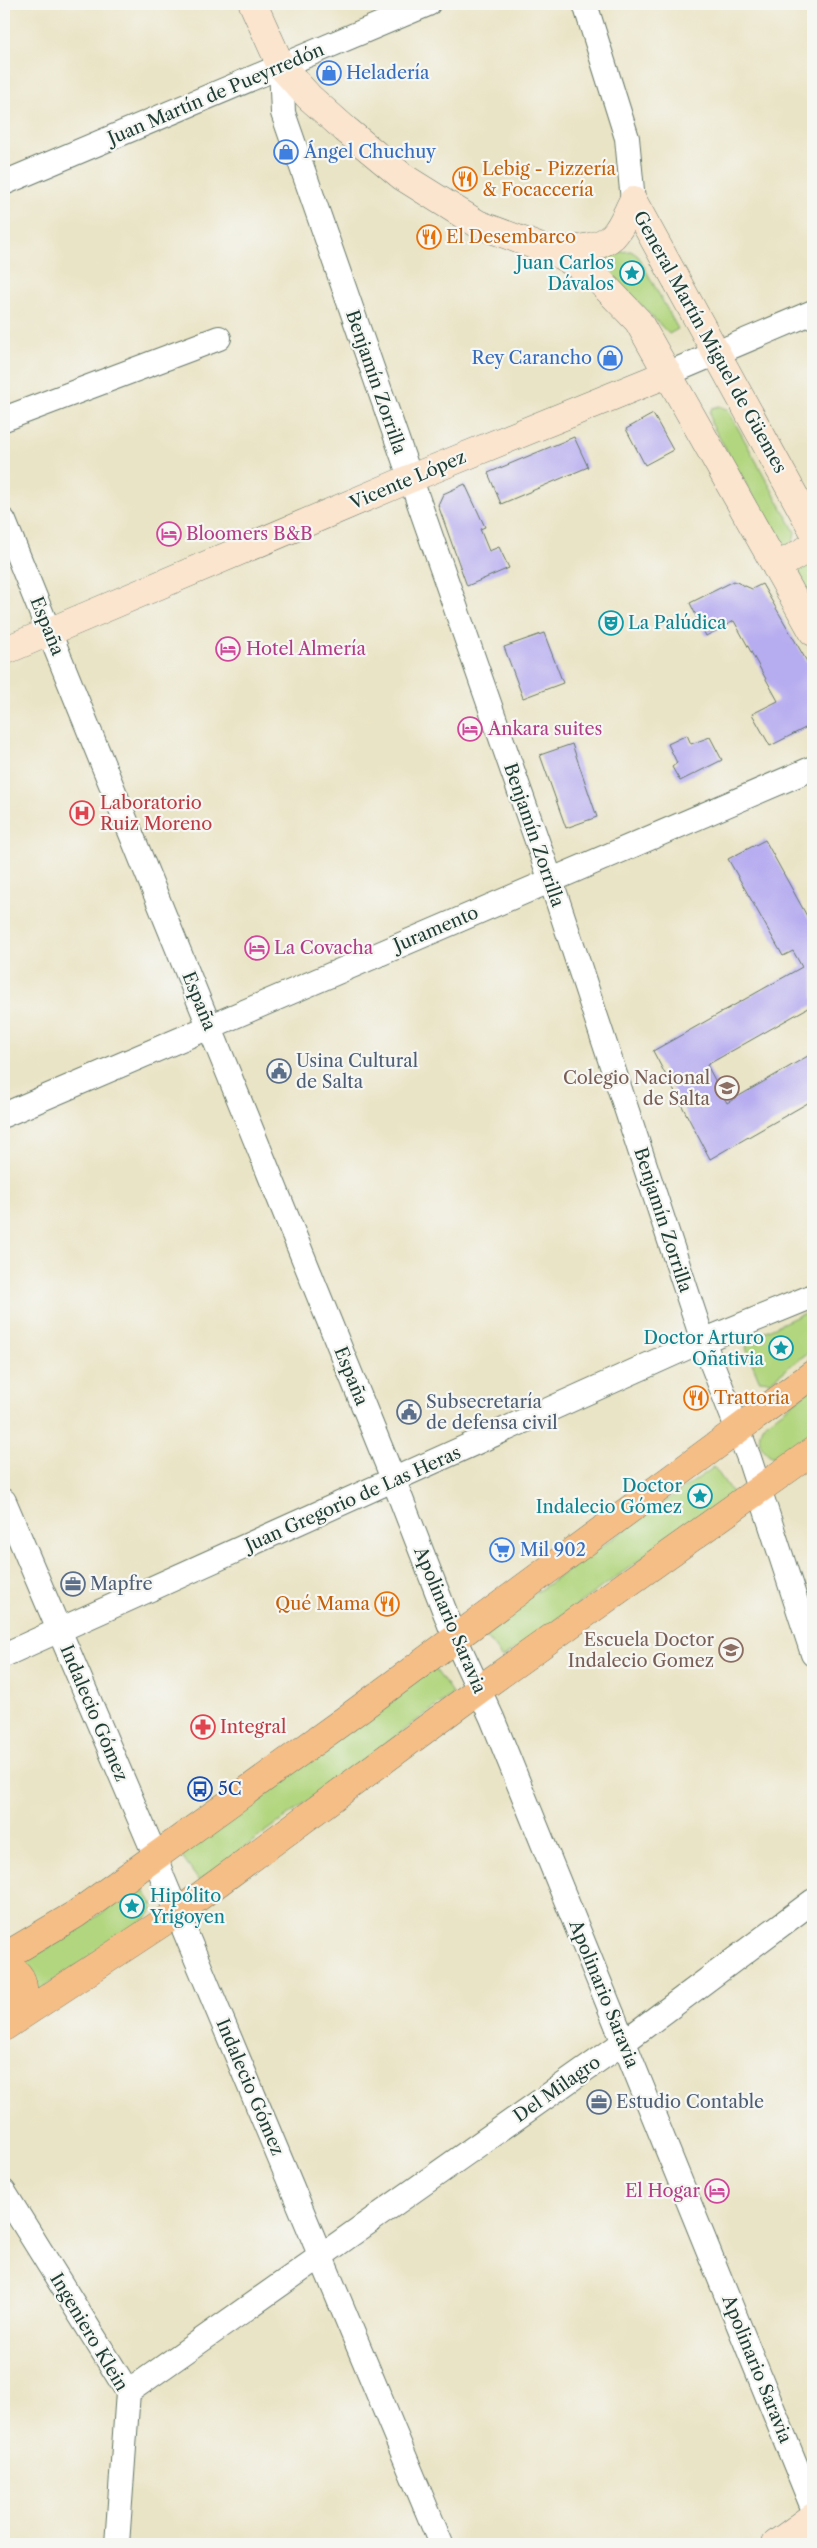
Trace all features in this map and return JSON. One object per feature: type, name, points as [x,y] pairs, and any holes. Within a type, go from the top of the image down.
[{"type":"main road","points":[[253,4],[282,66],[309,97],[345,130],[404,177],[478,224],[544,251],[560,255],[592,272],[618,298],[638,321],[813,632]]},
{"type":"main road","points":[[544,251],[580,249],[601,243],[613,236],[633,201]]},
{"type":"main road","name":"General Martín Miguel de Güemes","points":[[633,201],[813,530]]},
{"type":"main road","name":"Vicente López","points":[[4,651],[409,479],[667,374]]},
{"type":"main road","points":[[776,567],[813,546]]},
{"type":"main road","points":[[4,1957],[76,1914],[813,1374]]},
{"type":"main road","points":[[10,2023],[177,1913],[480,1689],[813,1451]]},
{"type":"main road","points":[[4,1967],[17,1975],[24,1989],[24,2000],[10,2023]]},
{"type":"main road","points":[[776,2544],[813,2517]]},
{"type":"street","name":"Juan Martín de Pueyrredón","points":[[4,183],[428,4]]},
{"type":"street","name":"General Martín Miguel de Güemes","points":[[585,4],[627,138],[633,201]]},
{"type":"street","name":"Benjamín Zorrilla","points":[[282,66],[284,113],[409,479],[551,881],[703,1341],[749,1458],[813,1654]]},
{"type":"street","name":"Vicente López","points":[[667,374],[813,312]]},
{"type":"street","points":[[4,419],[219,338]]},
{"type":"street","name":"España","points":[[4,521],[394,1481]]},
{"type":"street","name":"Juramento","points":[[4,1115],[209,1025],[813,768]]},
{"type":"street","name":"Juan Gregorio de Las Heras","points":[[4,1655],[703,1341],[813,1296]]},
{"type":"street","name":"Apolinario Saravia","points":[[394,1481],[454,1638],[480,1689],[813,2508]]},
{"type":"street","name":"Indalecio Gómez","points":[[4,1502],[155,1855],[177,1913],[442,2544]]},
{"type":"street","name":"Del Milagro","points":[[128,2392],[624,2042],[813,1901]]},
{"type":"street","name":"Ingeniero Klein","points":[[4,2192],[128,2392],[117,2544]]},
{"type":"green space","points":[[631,251],[638,256],[678,329],[669,334],[605,268],[607,258],[619,252]]},
{"type":"green space","points":[[720,406],[728,410],[795,532],[793,543],[786,546],[779,542],[711,423],[710,412],[712,408]]},
{"type":"green space","points":[[807,563],[813,565],[813,602],[798,572]]},
{"type":"green space","points":[[813,1309],[813,1349],[770,1381],[759,1380],[746,1348],[751,1338]]},
{"type":"green space","points":[[813,1388],[813,1433],[782,1456],[771,1456],[764,1449],[759,1439],[762,1426]]},
{"type":"green space","points":[[714,1467],[733,1494],[502,1658],[482,1631]]},
{"type":"green space","points":[[433,1666],[453,1694],[199,1881],[179,1853]]},
{"type":"green space","points":[[138,1888],[143,1889],[152,1902],[153,1909],[145,1919],[31,1996],[21,1964],[68,1936]]},
{"type":"building","points":[[653,414],[673,450],[645,465],[626,429]]},
{"type":"building","points":[[574,437],[588,467],[501,504],[488,473]]},
{"type":"building","points":[[465,484],[485,527],[480,529],[489,551],[499,547],[509,568],[467,586],[438,505],[443,494]]},
{"type":"building","points":[[734,581],[752,589],[762,584],[813,672],[813,724],[770,746],[752,714],[778,701],[734,621],[706,636],[690,603]]},
{"type":"building","points":[[544,633],[563,683],[523,698],[504,647]]},
{"type":"building","points":[[687,735],[691,744],[710,737],[722,760],[680,781],[672,767],[677,763],[668,744]]},
{"type":"building","points":[[572,744],[597,817],[566,828],[540,755]]},
{"type":"building","points":[[765,840],[813,927],[813,1005],[707,1065],[727,1103],[813,1053],[813,1100],[710,1159],[653,1051],[802,967],[793,951],[783,956],[728,859]]},
{"type":"place","name":"Heladería","points":[[329,73]]},
{"type":"place","name":"Ángel Chuchuy","points":[[286,152]]},
{"type":"place","name":"Lebig - Pizzería & Focaccería","points":[[465,179]]},
{"type":"place","name":"El Desembarco","points":[[429,237]]},
{"type":"place","name":"Juan Carlos Dávalos","points":[[632,273]]},
{"type":"place","name":"Rey Carancho","points":[[610,358]]},
{"type":"place","name":"Bloomers B&B","points":[[169,534]]},
{"type":"place","name":"La Palúdica","points":[[611,623]]},
{"type":"place","name":"Hotel Almería","points":[[228,649]]},
{"type":"place","name":"Ankara suites","points":[[470,729]]},
{"type":"place","name":"Laboratorio Ruiz Moreno","points":[[82,813]]},
{"type":"place","name":"La Covacha","points":[[257,948]]},
{"type":"place","name":"Usina Cultural de Salta","points":[[279,1071]]},
{"type":"place","name":"Colegio Nacional de Salta","points":[[727,1088]]},
{"type":"place","name":"Doctor Arturo Oñativia","points":[[781,1348]]},
{"type":"place","name":"Trattoria","points":[[696,1398]]},
{"type":"place","name":"Subsecretaría de defensa civil","points":[[409,1412]]},
{"type":"place","name":"Doctor Indalecio Gómez","points":[[700,1496]]},
{"type":"place","name":"Mil 902","points":[[502,1550]]},
{"type":"place","name":"Mapfre","points":[[73,1584]]},
{"type":"place","name":"Qué Mama","points":[[387,1604]]},
{"type":"place","name":"Escuela Doctor Indalecio Gomez","points":[[731,1650]]},
{"type":"place","name":"Integral","points":[[203,1727]]},
{"type":"place","name":"5C","points":[[200,1789]]},
{"type":"place","name":"Hipólito Yrigoyen","points":[[132,1906]]},
{"type":"place","name":"Estudio Contable","points":[[599,2102]]},
{"type":"place","name":"El Hogar","points":[[717,2191]]}]
